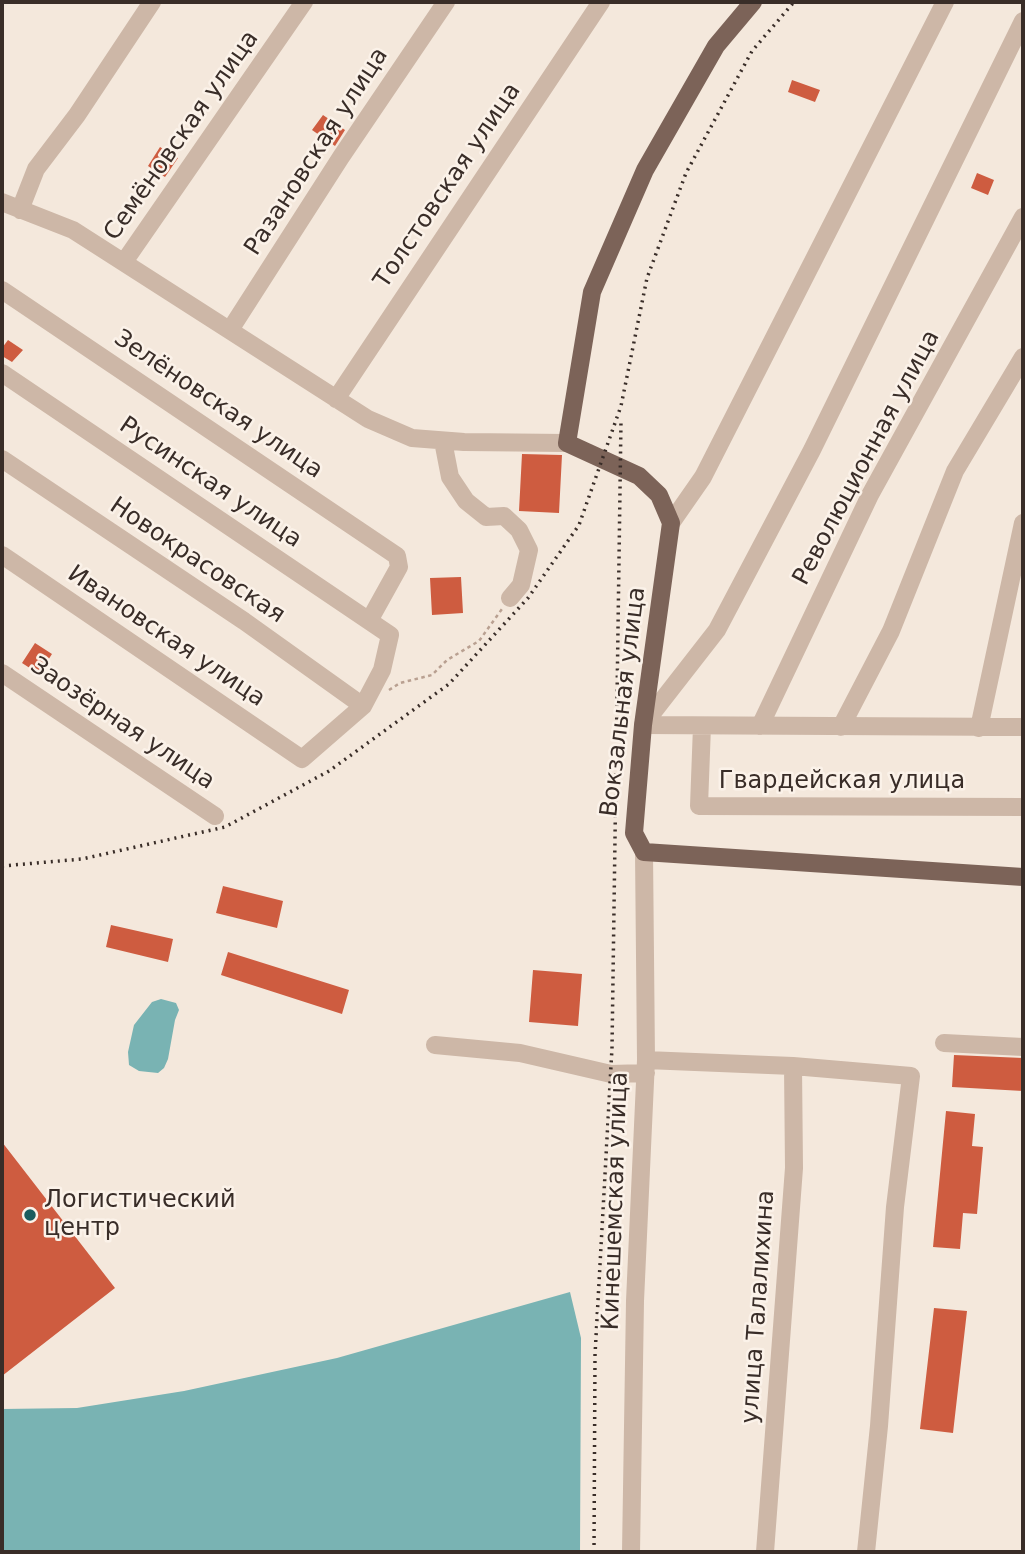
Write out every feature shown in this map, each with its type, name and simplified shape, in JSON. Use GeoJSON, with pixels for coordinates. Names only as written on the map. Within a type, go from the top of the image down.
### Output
{"type":"FeatureCollection","features":[{"type":"Feature","properties":{"kind":"main road"},"geometry":{"type":"LineString","coordinates":[[671,523],[659,495],[639,476],[567,443],[592,292],[645,170],[716,46],[753,2]]}},
{"type":"Feature","properties":{"kind":"main road","name":"Вокзальная улица"},"geometry":{"type":"LineString","coordinates":[[644,852],[634,833],[643,725],[671,523]]}},
{"type":"Feature","properties":{"kind":"main road"},"geometry":{"type":"LineString","coordinates":[[644,852],[1023,877]]}},
{"type":"Feature","properties":{"kind":"street"},"geometry":{"type":"LineString","coordinates":[[20,210],[36,169],[77,115],[152,2]]}},
{"type":"Feature","properties":{"kind":"street","name":"Семёновская улица"},"geometry":{"type":"LineString","coordinates":[[124,262],[303,2]]}},
{"type":"Feature","properties":{"kind":"street","name":"Разановская улица"},"geometry":{"type":"LineString","coordinates":[[230,330],[341,157],[446,2]]}},
{"type":"Feature","properties":{"kind":"street","name":"Толстовская улица"},"geometry":{"type":"LineString","coordinates":[[336,399],[601,2]]}},
{"type":"Feature","properties":{"kind":"street"},"geometry":{"type":"LineString","coordinates":[[671,523],[703,477],[945,2]]}},
{"type":"Feature","properties":{"kind":"street"},"geometry":{"type":"LineString","coordinates":[[643,725],[718,631],[812,450],[1023,22]]}},
{"type":"Feature","properties":{"kind":"street"},"geometry":{"type":"LineString","coordinates":[[2,202],[73,230],[368,419],[412,438],[567,443]]}},
{"type":"Feature","properties":{"kind":"street","name":"Революционная улица"},"geometry":{"type":"LineString","coordinates":[[761,726],[870,495],[1023,217]]}},
{"type":"Feature","properties":{"kind":"street","name":"Зелёновская улица"},"geometry":{"type":"LineString","coordinates":[[2,290],[397,556],[400,567],[369,621]]}},
{"type":"Feature","properties":{"kind":"street"},"geometry":{"type":"LineString","coordinates":[[841,727],[891,631],[955,471],[1023,357]]}},
{"type":"Feature","properties":{"kind":"street","name":"Русинская улица"},"geometry":{"type":"LineString","coordinates":[[2,373],[390,635],[382,670],[363,706]]}},
{"type":"Feature","properties":{"kind":"street"},"geometry":{"type":"LineString","coordinates":[[443,441],[450,477],[466,501],[486,517],[504,516],[519,530],[529,550],[521,585],[510,598]]}},
{"type":"Feature","properties":{"kind":"street","name":"Новокрасовская"},"geometry":{"type":"LineString","coordinates":[[2,459],[244,621],[363,706]]}},
{"type":"Feature","properties":{"kind":"street"},"geometry":{"type":"LineString","coordinates":[[979,728],[1023,523]]}},
{"type":"Feature","properties":{"kind":"street","name":"Ивановская улица"},"geometry":{"type":"LineString","coordinates":[[2,555],[302,759],[363,706]]}},
{"type":"Feature","properties":{"kind":"street","name":"Заозёрная улица"},"geometry":{"type":"LineString","coordinates":[[2,673],[215,816]]}},
{"type":"Feature","properties":{"kind":"street"},"geometry":{"type":"LineString","coordinates":[[643,725],[1023,727]]}},
{"type":"Feature","properties":{"kind":"street","name":"Гвардейская улица"},"geometry":{"type":"LineString","coordinates":[[702,726],[699,806],[1023,807]]}},
{"type":"Feature","properties":{"kind":"street","name":"Кинешемская улица"},"geometry":{"type":"LineString","coordinates":[[631,1552],[635,1301],[646,1067],[644,852]]}},
{"type":"Feature","properties":{"kind":"street"},"geometry":{"type":"LineString","coordinates":[[944,1043],[1023,1047]]}},
{"type":"Feature","properties":{"kind":"street"},"geometry":{"type":"LineString","coordinates":[[435,1045],[520,1053],[611,1074],[646,1067],[793,1066],[911,1076],[895,1207],[879,1426],[866,1552]]}},
{"type":"Feature","properties":{"kind":"street","name":"улица Талалихина"},"geometry":{"type":"LineString","coordinates":[[765,1552],[794,1168],[793,1066]]}},
{"type":"Feature","properties":{"kind":"path"},"geometry":{"type":"LineString","coordinates":[[384,694],[400,683],[432,675],[447,660],[479,641],[510,598]]}},
{"type":"Feature","properties":{"kind":"water"},"geometry":{"type":"Polygon","coordinates":[[[161,999],[176,1003],[179,1010],[168,1059],[158,1073],[139,1071],[129,1065],[128,1052],[134,1025],[152,1002],[161,999]]]}},
{"type":"Feature","properties":{"kind":"water"},"geometry":{"type":"Polygon","coordinates":[[[570,1292],[581,1338],[580,1552],[2,1552],[2,1409],[77,1408],[184,1391],[337,1358],[570,1292]]]}},
{"type":"Feature","properties":{"kind":"building"},"geometry":{"type":"Polygon","coordinates":[[[792,80],[820,90],[815,102],[788,92],[792,80]]]}},
{"type":"Feature","properties":{"kind":"building"},"geometry":{"type":"Polygon","coordinates":[[[323,115],[345,130],[335,146],[312,130],[323,115]]]}},
{"type":"Feature","properties":{"kind":"building"},"geometry":{"type":"Polygon","coordinates":[[[160,147],[178,158],[165,177],[148,166],[160,147]]]}},
{"type":"Feature","properties":{"kind":"building"},"geometry":{"type":"Polygon","coordinates":[[[977,173],[994,180],[988,195],[971,188],[977,173]]]}},
{"type":"Feature","properties":{"kind":"building"},"geometry":{"type":"Polygon","coordinates":[[[8,340],[23,350],[12,362],[2,356],[2,348],[8,340]]]}},
{"type":"Feature","properties":{"kind":"building"},"geometry":{"type":"Polygon","coordinates":[[[522,454],[562,455],[559,513],[519,511],[522,454]]]}},
{"type":"Feature","properties":{"kind":"building"},"geometry":{"type":"Polygon","coordinates":[[[461,577],[463,613],[432,615],[430,578],[461,577]]]}},
{"type":"Feature","properties":{"kind":"building"},"geometry":{"type":"Polygon","coordinates":[[[35,643],[52,654],[39,674],[22,663],[35,643]]]}},
{"type":"Feature","properties":{"kind":"building"},"geometry":{"type":"Polygon","coordinates":[[[223,886],[283,901],[277,928],[216,913],[223,886]]]}},
{"type":"Feature","properties":{"kind":"building"},"geometry":{"type":"Polygon","coordinates":[[[111,925],[173,939],[168,962],[106,947],[111,925]]]}},
{"type":"Feature","properties":{"kind":"building"},"geometry":{"type":"Polygon","coordinates":[[[228,952],[349,990],[342,1014],[221,975],[228,952]]]}},
{"type":"Feature","properties":{"kind":"building"},"geometry":{"type":"Polygon","coordinates":[[[533,970],[582,974],[578,1026],[529,1022],[533,970]]]}},
{"type":"Feature","properties":{"kind":"building"},"geometry":{"type":"Polygon","coordinates":[[[954,1055],[1023,1058],[1023,1091],[952,1087],[954,1055]]]}},
{"type":"Feature","properties":{"kind":"building"},"geometry":{"type":"Polygon","coordinates":[[[946,1111],[975,1114],[972,1146],[983,1147],[977,1214],[963,1213],[960,1249],[933,1247],[946,1111]]]}},
{"type":"Feature","properties":{"kind":"building","name":"Логистический центр"},"geometry":{"type":"Polygon","coordinates":[[[2,1142],[115,1288],[2,1376],[2,1142]]]}},
{"type":"Feature","properties":{"kind":"building"},"geometry":{"type":"Polygon","coordinates":[[[934,1308],[967,1311],[953,1433],[920,1429],[934,1308]]]}},
{"type":"Feature","properties":{"kind":"railway"},"geometry":{"type":"LineString","coordinates":[[2,866],[82,859],[225,827],[329,771],[449,684],[528,598],[579,525],[621,406],[647,278],[686,173],[752,51],[794,2]]}},
{"type":"Feature","properties":{"kind":"railway"},"geometry":{"type":"LineString","coordinates":[[594,1552],[595,1355],[612,1048],[621,420]]}},
{"type":"Feature","properties":{"kind":"place","name":"Логистический центр"},"geometry":{"type":"Point","coordinates":[30,1215]}}]}
